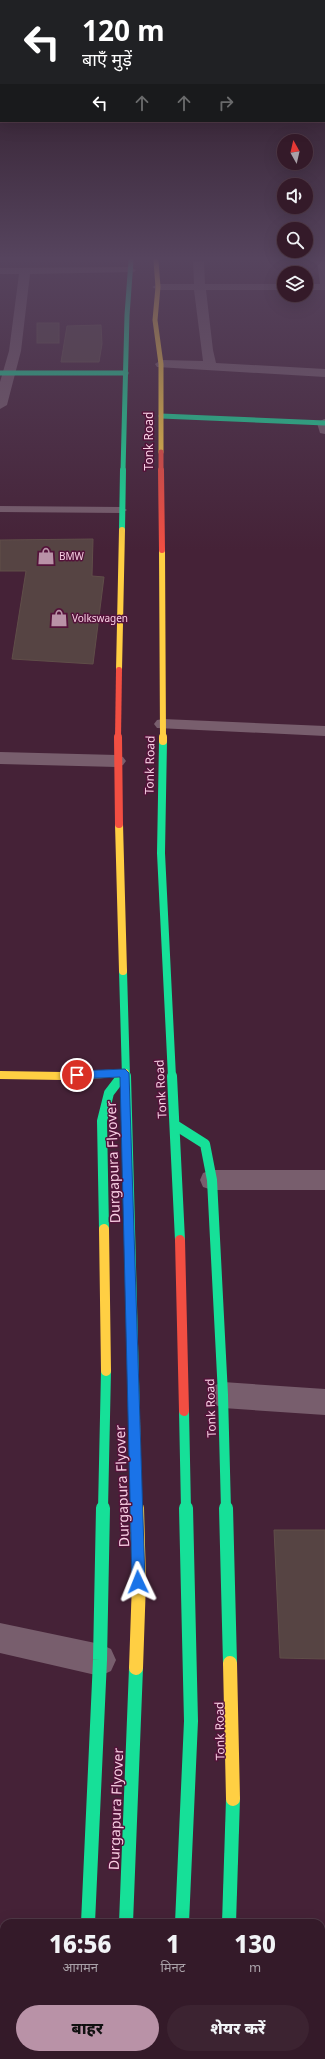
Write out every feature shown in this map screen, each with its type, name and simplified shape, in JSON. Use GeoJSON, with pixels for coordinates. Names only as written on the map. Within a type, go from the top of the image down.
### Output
{"type":"FeatureCollection","features":[{"type":"Feature","properties":{"kind":"main road","name":"Tonk Road"},"geometry":{"type":"LineString","coordinates":[[125,1073],[117,761],[127,357]]}},
{"type":"Feature","properties":{"kind":"main road","name":"Tonk Road"},"geometry":{"type":"LineString","coordinates":[[160,357],[163,724],[161,853],[175,1125],[205,1144],[212,1180],[223,1395],[233,1787],[229,1919]]}},
{"type":"Feature","properties":{"kind":"main road"},"geometry":{"type":"LineString","coordinates":[[5,373],[126,373]]}},
{"type":"Feature","properties":{"kind":"main road"},"geometry":{"type":"LineString","coordinates":[[161,416],[324,425]]}},
{"type":"Feature","properties":{"kind":"main road"},"geometry":{"type":"LineString","coordinates":[[0,1075],[62,1076],[125,1073]]}},
{"type":"Feature","properties":{"kind":"main road"},"geometry":{"type":"LineString","coordinates":[[88,1919],[100,1660],[106,1380],[102,1121],[109,1094],[125,1073]]}},
{"type":"Feature","properties":{"kind":"main road","name":"Durgapura Flyover"},"geometry":{"type":"LineString","coordinates":[[125,1073],[138,1582],[126,1919]]}},
{"type":"Feature","properties":{"kind":"main road"},"geometry":{"type":"LineString","coordinates":[[175,1125],[180,1236],[191,1720],[182,1919]]}},
{"type":"Feature","properties":{"kind":"street"},"geometry":{"type":"LineString","coordinates":[[0,405],[5,373],[12,357]]}},
{"type":"Feature","properties":{"kind":"street"},"geometry":{"type":"LineString","coordinates":[[207,357],[211,365]]}},
{"type":"Feature","properties":{"kind":"street"},"geometry":{"type":"LineString","coordinates":[[161,364],[211,365],[223,368],[325,373]]}},
{"type":"Feature","properties":{"kind":"street"},"geometry":{"type":"LineString","coordinates":[[163,724],[325,731]]}},
{"type":"Feature","properties":{"kind":"street"},"geometry":{"type":"LineString","coordinates":[[0,758],[117,761]]}},
{"type":"Feature","properties":{"kind":"street"},"geometry":{"type":"LineString","coordinates":[[212,1180],[325,1180]]}},
{"type":"Feature","properties":{"kind":"street"},"geometry":{"type":"LineString","coordinates":[[223,1395],[325,1402]]}},
{"type":"Feature","properties":{"kind":"street"},"geometry":{"type":"LineString","coordinates":[[0,1638],[100,1660]]}},
{"type":"Feature","properties":{"kind":"lane"},"geometry":{"type":"LineString","coordinates":[[0,509],[122,510]]}},
{"type":"Feature","properties":{"kind":"building"},"geometry":{"type":"Polygon","coordinates":[[[62,357],[100,357],[99,362],[61,362],[62,357]]]}},
{"type":"Feature","properties":{"kind":"building","name":"Volkswagen"},"geometry":{"type":"Polygon","coordinates":[[[93,539],[92,576],[104,577],[93,664],[12,659],[26,571],[0,571],[0,540],[93,539]]]}},
{"type":"Feature","properties":{"kind":"building"},"geometry":{"type":"Polygon","coordinates":[[[274,1530],[325,1530],[325,1659],[280,1658],[274,1530]]]}},
{"type":"Feature","properties":{"kind":"traffic: fast"},"geometry":{"type":"LineString","coordinates":[[122,530],[126,357]]}},
{"type":"Feature","properties":{"kind":"traffic: fast"},"geometry":{"type":"LineString","coordinates":[[0,373],[126,373]]}},
{"type":"Feature","properties":{"kind":"traffic: fast"},"geometry":{"type":"LineString","coordinates":[[161,416],[325,423]]}},
{"type":"Feature","properties":{"kind":"traffic: fast"},"geometry":{"type":"LineString","coordinates":[[163,741],[161,853],[180,1240]]}},
{"type":"Feature","properties":{"kind":"traffic: fast"},"geometry":{"type":"LineString","coordinates":[[123,971],[135,1418]]}},
{"type":"Feature","properties":{"kind":"traffic: fast"},"geometry":{"type":"LineString","coordinates":[[104,1229],[102,1121],[109,1093],[125,1073]]}},
{"type":"Feature","properties":{"kind":"traffic: fast"},"geometry":{"type":"LineString","coordinates":[[175,1125],[205,1144],[212,1180],[223,1395],[230,1663]]}},
{"type":"Feature","properties":{"kind":"traffic: fast"},"geometry":{"type":"LineString","coordinates":[[88,1919],[100,1660],[106,1371]]}},
{"type":"Feature","properties":{"kind":"traffic: fast"},"geometry":{"type":"LineString","coordinates":[[182,1919],[191,1721],[184,1411]]}},
{"type":"Feature","properties":{"kind":"traffic: fast"},"geometry":{"type":"LineString","coordinates":[[126,1919],[136,1668]]}},
{"type":"Feature","properties":{"kind":"traffic: fast"},"geometry":{"type":"LineString","coordinates":[[229,1919],[233,1799]]}},
{"type":"Feature","properties":{"kind":"traffic: slow"},"geometry":{"type":"LineString","coordinates":[[160,357],[161,452]]}},
{"type":"Feature","properties":{"kind":"traffic: slow"},"geometry":{"type":"LineString","coordinates":[[119,670],[122,530]]}},
{"type":"Feature","properties":{"kind":"traffic: slow"},"geometry":{"type":"LineString","coordinates":[[162,550],[163,741]]}},
{"type":"Feature","properties":{"kind":"traffic: slow"},"geometry":{"type":"LineString","coordinates":[[119,824],[123,971]]}},
{"type":"Feature","properties":{"kind":"traffic: slow"},"geometry":{"type":"LineString","coordinates":[[0,1075],[62,1076],[125,1073]]}},
{"type":"Feature","properties":{"kind":"traffic: slow"},"geometry":{"type":"LineString","coordinates":[[104,1229],[106,1371]]}},
{"type":"Feature","properties":{"kind":"traffic: slow"},"geometry":{"type":"LineString","coordinates":[[135,1418],[139,1582],[136,1668]]}},
{"type":"Feature","properties":{"kind":"traffic: slow"},"geometry":{"type":"LineString","coordinates":[[230,1663],[233,1799]]}},
{"type":"Feature","properties":{"kind":"traffic: jam"},"geometry":{"type":"LineString","coordinates":[[161,452],[162,550]]}},
{"type":"Feature","properties":{"kind":"traffic: jam"},"geometry":{"type":"LineString","coordinates":[[119,670],[117,761],[119,824]]}},
{"type":"Feature","properties":{"kind":"traffic: jam"},"geometry":{"type":"LineString","coordinates":[[180,1240],[184,1411]]}},
{"type":"Feature","properties":{"kind":"place","name":"BMW"},"geometry":{"type":"Point","coordinates":[46,556]}},
{"type":"Feature","properties":{"kind":"place","name":"Volkswagen"},"geometry":{"type":"Point","coordinates":[59,618]}},
{"type":"Feature","properties":{"kind":"route"},"geometry":{"type":"LineString","coordinates":[[77,1075],[125,1073],[138,1582]]}}]}
